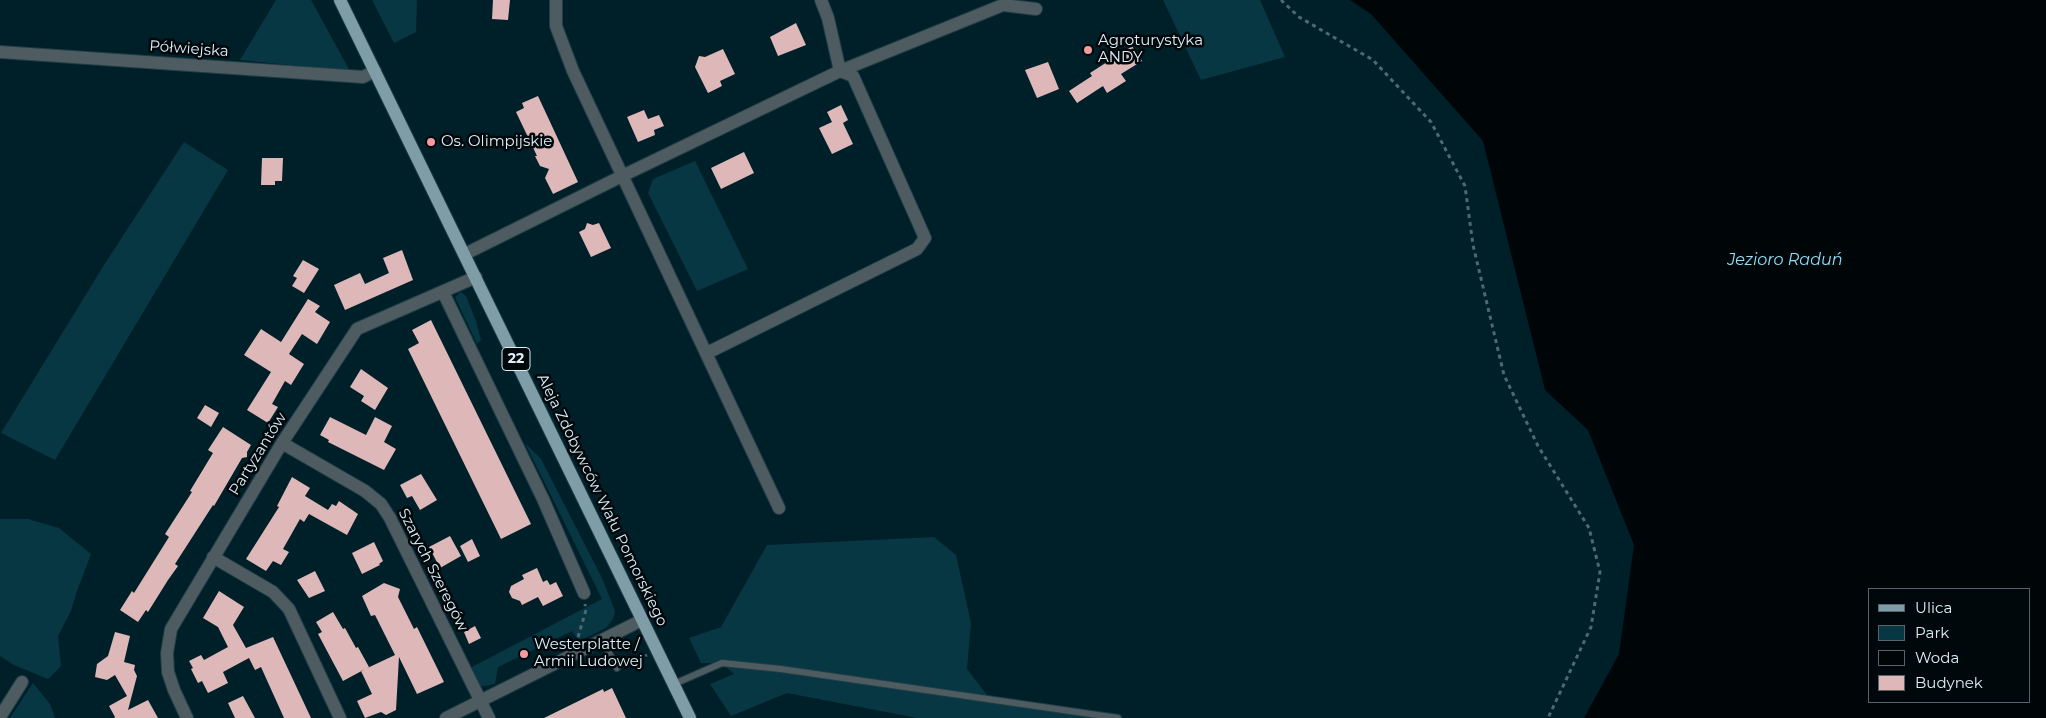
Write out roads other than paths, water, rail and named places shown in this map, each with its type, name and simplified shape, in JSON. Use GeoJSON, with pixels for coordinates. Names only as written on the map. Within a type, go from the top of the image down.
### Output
{"type":"FeatureCollection","features":[{"type":"Feature","properties":{"kind":"main road","name":"Aleja Zdobywców Wału Pomorskiego"},"geometry":{"type":"LineString","coordinates":[[340,0],[690,718]]}},
{"type":"Feature","properties":{"kind":"street"},"geometry":{"type":"LineString","coordinates":[[556,0],[556,26],[573,71],[779,508]]}},
{"type":"Feature","properties":{"kind":"street"},"geometry":{"type":"LineString","coordinates":[[821,0],[828,18],[840,71]]}},
{"type":"Feature","properties":{"kind":"street"},"geometry":{"type":"LineString","coordinates":[[465,254],[840,71],[1003,5],[1036,9]]}},
{"type":"Feature","properties":{"kind":"street","name":"Półwiejska"},"geometry":{"type":"LineString","coordinates":[[0,52],[363,77],[375,71]]}},
{"type":"Feature","properties":{"kind":"street"},"geometry":{"type":"LineString","coordinates":[[707,353],[917,249],[925,238],[853,76],[840,71]]}},
{"type":"Feature","properties":{"kind":"street","name":"Partyzantów"},"geometry":{"type":"LineString","coordinates":[[187,718],[168,672],[167,653],[171,629],[282,443],[357,329],[476,277]]}},
{"type":"Feature","properties":{"kind":"street"},"geometry":{"type":"LineString","coordinates":[[444,292],[543,499],[584,594]]}},
{"type":"Feature","properties":{"kind":"street","name":"Szarych Szeregów"},"geometry":{"type":"LineString","coordinates":[[282,443],[365,491],[381,504],[390,518],[489,718]]}},
{"type":"Feature","properties":{"kind":"street"},"geometry":{"type":"LineString","coordinates":[[213,557],[273,592],[289,609],[340,718]]}},
{"type":"Feature","properties":{"kind":"street"},"geometry":{"type":"LineString","coordinates":[[446,718],[642,620]]}},
{"type":"Feature","properties":{"kind":"street"},"geometry":{"type":"LineString","coordinates":[[0,717],[22,682]]}},
{"type":"Feature","properties":{"kind":"lane"},"geometry":{"type":"LineString","coordinates":[[602,640],[617,668]]}},
{"type":"Feature","properties":{"kind":"lane"},"geometry":{"type":"LineString","coordinates":[[674,684],[722,663],[781,669],[1118,718]]}},
{"type":"Feature","properties":{"kind":"water","name":"Jezioro Raduń"},"geometry":{"type":"Polygon","coordinates":[[[1350,0],[2046,0],[2046,718],[1584,718],[1619,654],[1634,545],[1588,430],[1545,390],[1483,141],[1371,14],[1350,0]]]}},
{"type":"Feature","properties":{"kind":"place","name":"Agroturystyka ANDY"},"geometry":{"type":"Point","coordinates":[1088,50]}},
{"type":"Feature","properties":{"kind":"place","name":"Os. Olimpijskie"},"geometry":{"type":"Point","coordinates":[431,142]}},
{"type":"Feature","properties":{"kind":"place","name":"Westerplatte / Armii Ludowej"},"geometry":{"type":"Point","coordinates":[524,654]}}]}
